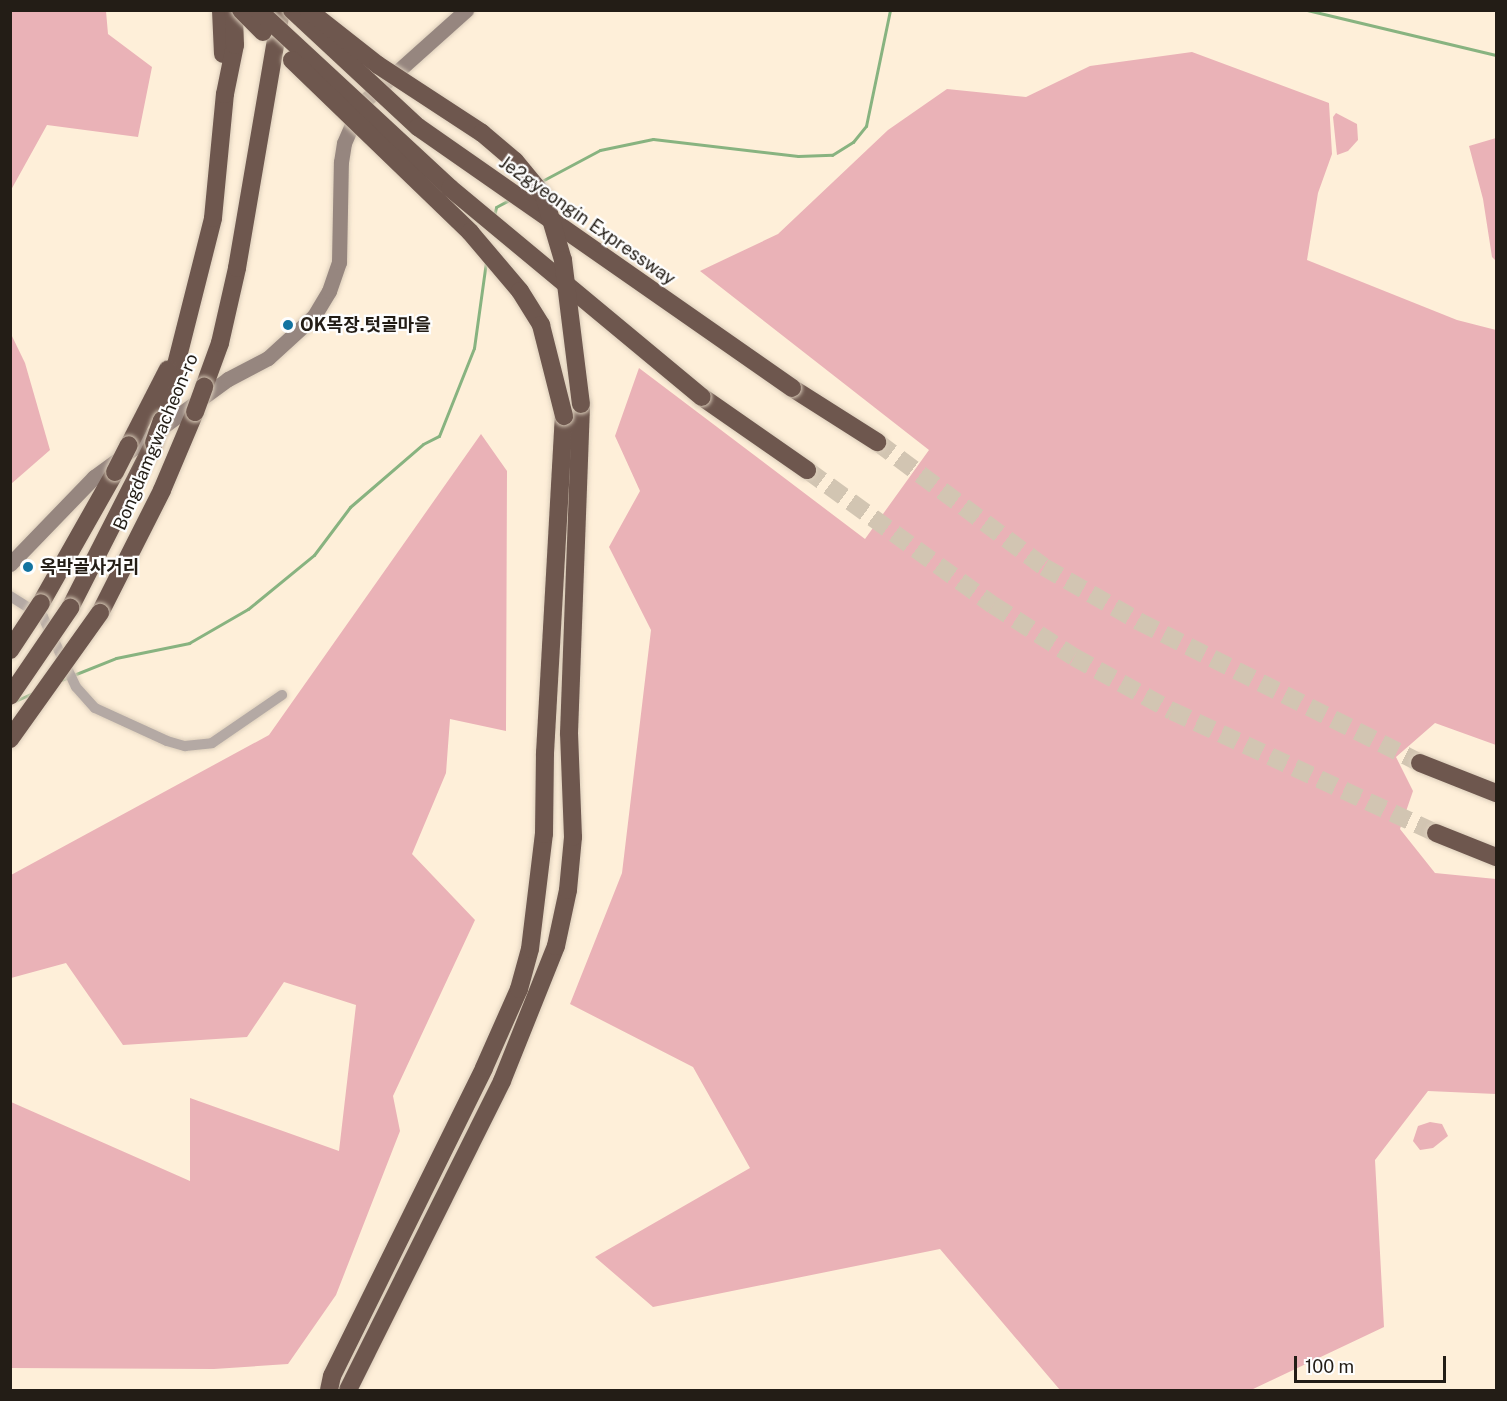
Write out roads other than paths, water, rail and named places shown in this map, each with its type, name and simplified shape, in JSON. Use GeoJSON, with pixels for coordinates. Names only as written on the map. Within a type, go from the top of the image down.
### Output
{"type":"FeatureCollection","features":[{"type":"Feature","properties":{"kind":"highway","name":"Bongdamgwacheon-ro"},"geometry":{"type":"LineString","coordinates":[[221,10],[225,94]]}},
{"type":"Feature","properties":{"kind":"highway","name":"Bongdamgwacheon-ro"},"geometry":{"type":"LineString","coordinates":[[10,696],[70,608],[154,443],[162,420],[213,218],[225,94],[235,45],[234,10]]}},
{"type":"Feature","properties":{"kind":"highway"},"geometry":{"type":"LineString","coordinates":[[241,10],[470,231],[520,291],[548,346],[564,416],[545,753],[544,834],[530,949],[519,989],[484,1068],[327,1386]]}},
{"type":"Feature","properties":{"kind":"highway"},"geometry":{"type":"LineString","coordinates":[[258,10],[450,188],[702,397],[807,470]]}},
{"type":"Feature","properties":{"kind":"highway","name":"Bongdamgwacheon-ro"},"geometry":{"type":"LineString","coordinates":[[266,94],[270,10]]}},
{"type":"Feature","properties":{"kind":"highway","name":"Bongdamgwacheon-ro"},"geometry":{"type":"LineString","coordinates":[[10,739],[100,613],[162,490],[195,412],[220,343],[237,268],[281,10]]}},
{"type":"Feature","properties":{"kind":"highway","name":"Je2gyeongin Expressway"},"geometry":{"type":"LineString","coordinates":[[292,10],[418,127],[792,388],[876,442]]}},
{"type":"Feature","properties":{"kind":"highway"},"geometry":{"type":"LineString","coordinates":[[308,10],[378,64],[482,133],[515,161],[544,196],[563,260],[580,404],[569,733],[573,837],[568,890],[556,946],[502,1081],[350,1389]]}},
{"type":"Feature","properties":{"kind":"highway","name":"Bongdamgwacheon-ro"},"geometry":{"type":"LineString","coordinates":[[10,650],[42,610],[185,335]]}},
{"type":"Feature","properties":{"kind":"highway"},"geometry":{"type":"LineString","coordinates":[[1420,763],[1497,793]]}},
{"type":"Feature","properties":{"kind":"highway"},"geometry":{"type":"LineString","coordinates":[[1436,833],[1497,857]]}},
{"type":"Feature","properties":{"kind":"street"},"geometry":{"type":"LineString","coordinates":[[10,564],[94,477],[228,379],[268,357],[314,316],[329,291],[339,262],[343,152],[361,104],[466,10]]}},
{"type":"Feature","properties":{"kind":"street"},"geometry":{"type":"LineString","coordinates":[[10,596],[42,610],[76,687],[95,708],[185,746],[212,743],[282,695]]}},
{"type":"Feature","properties":{"kind":"waterway"},"geometry":{"type":"LineString","coordinates":[[540,182],[600,150],[653,139],[798,156],[832,155],[853,142],[866,126],[890,10]]}},
{"type":"Feature","properties":{"kind":"waterway"},"geometry":{"type":"LineString","coordinates":[[1307,10],[1496,55]]}},
{"type":"Feature","properties":{"kind":"waterway"},"geometry":{"type":"LineString","coordinates":[[494,216],[496,207],[511,199]]}},
{"type":"Feature","properties":{"kind":"waterway"},"geometry":{"type":"LineString","coordinates":[[61,680],[116,658],[189,643],[248,609],[314,555],[350,507],[423,444],[439,436],[474,348],[486,261]]}},
{"type":"Feature","properties":{"kind":"waterway"},"geometry":{"type":"LineString","coordinates":[[15,701],[33,693]]}},
{"type":"Feature","properties":{"kind":"tunnel"},"geometry":{"type":"LineString","coordinates":[[877,442],[1044,567],[1140,622],[1420,763]]}},
{"type":"Feature","properties":{"kind":"tunnel"},"geometry":{"type":"LineString","coordinates":[[807,470],[993,605],[1074,657],[1172,711],[1436,833]]}},
{"type":"Feature","properties":{"kind":"place","name":"OK목장.텃골마을"},"geometry":{"type":"Point","coordinates":[288,325]}},
{"type":"Feature","properties":{"kind":"place","name":"옥박골사거리"},"geometry":{"type":"Point","coordinates":[28,567]}}]}
